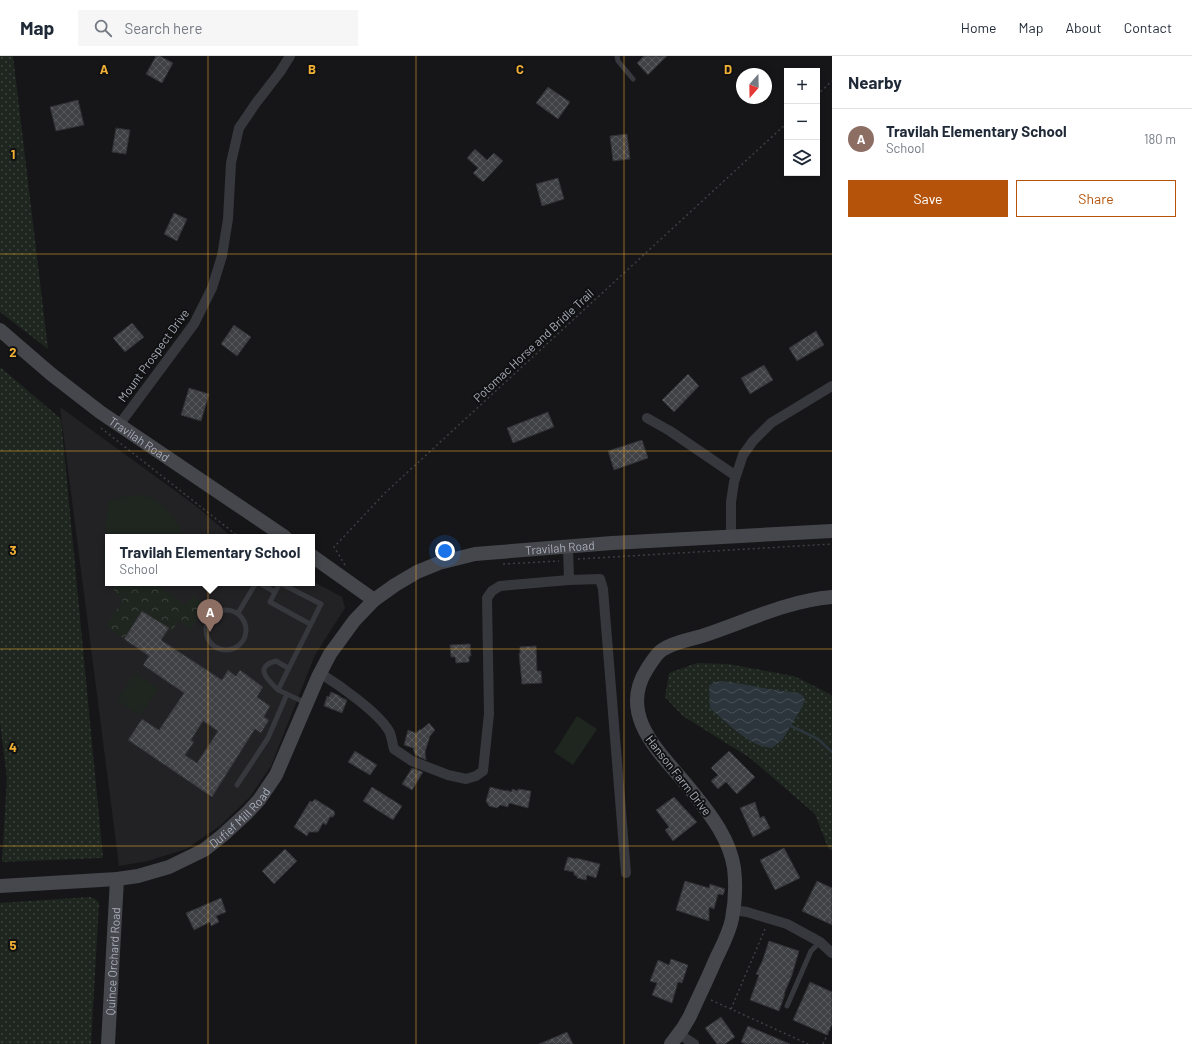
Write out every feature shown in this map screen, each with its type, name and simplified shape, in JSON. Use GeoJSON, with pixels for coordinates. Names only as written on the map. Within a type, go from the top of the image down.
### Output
{"type":"FeatureCollection","features":[{"type":"Feature","properties":{"kind":"main road","name":"Travilah Road"},"geometry":{"type":"LineString","coordinates":[[0,330],[51,374],[100,412],[281,534]]}},
{"type":"Feature","properties":{"kind":"main road","name":"Travilah Road"},"geometry":{"type":"LineString","coordinates":[[374,600],[417,572],[440,563],[475,554],[568,553],[731,537],[832,531]]}},
{"type":"Feature","properties":{"kind":"main road"},"geometry":{"type":"LineString","coordinates":[[315,558],[374,600]]}},
{"type":"Feature","properties":{"kind":"main road","name":"Hanson Farm Drive"},"geometry":{"type":"LineString","coordinates":[[675,1039],[690,1016],[726,938],[732,921],[735,886],[734,868],[727,843],[707,811],[694,793],[661,755],[644,731],[638,712],[637,697],[639,687],[643,676],[661,651],[676,643],[702,636],[770,611],[806,601],[832,597]]}},
{"type":"Feature","properties":{"kind":"main road","name":"Dufief Mill Road"},"geometry":{"type":"LineString","coordinates":[[0,886],[117,879],[138,876],[169,867],[204,850],[233,827],[259,800],[276,774],[320,673],[330,654],[354,620],[374,600]]}},
{"type":"Feature","properties":{"kind":"main road","name":"Quince Orchard Road"},"geometry":{"type":"LineString","coordinates":[[108,1044],[117,879]]}},
{"type":"Feature","properties":{"kind":"street","name":"Mount Prospect Drive"},"geometry":{"type":"LineString","coordinates":[[119,425],[194,324],[212,288],[222,256],[228,219],[231,163],[239,128],[290,56]]}},
{"type":"Feature","properties":{"kind":"street"},"geometry":{"type":"LineString","coordinates":[[731,537],[731,502],[734,482],[743,456],[753,441],[771,423],[832,386]]}},
{"type":"Feature","properties":{"kind":"street"},"geometry":{"type":"LineString","coordinates":[[647,418],[670,431],[736,476]]}},
{"type":"Feature","properties":{"kind":"street"},"geometry":{"type":"LineString","coordinates":[[568,553],[569,580]]}},
{"type":"Feature","properties":{"kind":"street"},"geometry":{"type":"LineString","coordinates":[[320,673],[360,702],[384,724],[390,732],[394,748],[412,762],[448,775],[466,779],[476,776],[483,771],[489,714],[487,598],[492,591],[500,586],[600,579],[603,589],[626,873]]}},
{"type":"Feature","properties":{"kind":"street"},"geometry":{"type":"LineString","coordinates":[[734,910],[747,912],[787,924],[820,942],[832,953]]}},
{"type":"Feature","properties":{"kind":"street"},"geometry":{"type":"LineString","coordinates":[[675,1039],[694,1044]]}},
{"type":"Feature","properties":{"kind":"lane"},"geometry":{"type":"LineString","coordinates":[[617,56],[618,61],[633,79]]}},
{"type":"Feature","properties":{"kind":"lane"},"geometry":{"type":"LineString","coordinates":[[238,613],[255,586]]}},
{"type":"Feature","properties":{"kind":"lane"},"geometry":{"type":"LineString","coordinates":[[263,586],[275,592]]}},
{"type":"Feature","properties":{"kind":"lane"},"geometry":{"type":"LineString","coordinates":[[278,586],[270,602],[310,624]]}},
{"type":"Feature","properties":{"kind":"lane"},"geometry":{"type":"LineString","coordinates":[[278,690],[321,604],[286,586]]}},
{"type":"Feature","properties":{"kind":"lane"},"geometry":{"type":"LineString","coordinates":[[232,610],[238,613],[244,620],[246,626],[246,634],[243,641],[237,647],[230,650],[214,646],[209,640],[206,632],[207,624],[211,617],[217,611],[232,610]]}},
{"type":"Feature","properties":{"kind":"lane"},"geometry":{"type":"LineString","coordinates":[[288,668],[276,661],[268,663],[264,668],[264,674],[278,690],[307,703]]}},
{"type":"Feature","properties":{"kind":"lane"},"geometry":{"type":"LineString","coordinates":[[237,785],[272,732],[287,694]]}},
{"type":"Feature","properties":{"kind":"lane"},"geometry":{"type":"LineString","coordinates":[[787,1006],[811,951],[820,942]]}},
{"type":"Feature","properties":{"kind":"path"},"geometry":{"type":"LineString","coordinates":[[820,92],[832,81]]}},
{"type":"Feature","properties":{"kind":"path","name":"Potomac Horse and Bridle Trail"},"geometry":{"type":"LineString","coordinates":[[346,567],[334,547],[386,492],[784,126]]}},
{"type":"Feature","properties":{"kind":"path"},"geometry":{"type":"LineString","coordinates":[[96,424],[235,534]]}},
{"type":"Feature","properties":{"kind":"path"},"geometry":{"type":"LineString","coordinates":[[502,564],[568,553],[832,544]]}},
{"type":"Feature","properties":{"kind":"path"},"geometry":{"type":"LineString","coordinates":[[731,1009],[765,929]]}},
{"type":"Feature","properties":{"kind":"path"},"geometry":{"type":"LineString","coordinates":[[711,1000],[808,1044]]}},
{"type":"Feature","properties":{"kind":"path"},"geometry":{"type":"LineString","coordinates":[[823,1044],[832,1024]]}},
{"type":"Feature","properties":{"kind":"shaded area"},"geometry":{"type":"Polygon","coordinates":[[[60,407],[196,506],[229,534],[105,534],[105,586],[315,586],[315,583],[342,597],[345,608],[315,655],[271,766],[250,797],[220,826],[186,849],[148,861],[119,866],[60,407]]]}},
{"type":"Feature","properties":{"kind":"green space"},"geometry":{"type":"Polygon","coordinates":[[[0,56],[13,56],[48,349],[0,312],[0,56]]]}},
{"type":"Feature","properties":{"kind":"green space"},"geometry":{"type":"Polygon","coordinates":[[[0,367],[61,419],[103,858],[2,862],[7,778],[0,723],[0,367]]]}},
{"type":"Feature","properties":{"kind":"green space"},"geometry":{"type":"Polygon","coordinates":[[[144,495],[160,503],[175,519],[182,534],[105,534],[108,502],[121,497],[144,495]]]}},
{"type":"Feature","properties":{"kind":"green space"},"geometry":{"type":"Polygon","coordinates":[[[105,539],[105,564],[103,563],[105,539]]]}},
{"type":"Feature","properties":{"kind":"green space"},"geometry":{"type":"Polygon","coordinates":[[[114,586],[159,586],[186,605],[193,595],[206,605],[191,629],[178,621],[172,631],[142,611],[124,639],[106,626],[123,600],[115,594],[113,588],[114,586]]]}},
{"type":"Feature","properties":{"kind":"green space"},"geometry":{"type":"Polygon","coordinates":[[[697,663],[728,664],[794,676],[832,696],[832,851],[828,848],[815,814],[750,758],[683,716],[665,697],[669,673],[697,663]]]}},
{"type":"Feature","properties":{"kind":"green space"},"geometry":{"type":"Polygon","coordinates":[[[135,673],[158,689],[140,715],[117,700],[135,673]]]}},
{"type":"Feature","properties":{"kind":"green space"},"geometry":{"type":"Polygon","coordinates":[[[577,716],[597,729],[573,765],[554,752],[577,716]]]}},
{"type":"Feature","properties":{"kind":"green space"},"geometry":{"type":"Polygon","coordinates":[[[90,897],[99,903],[91,1044],[0,1044],[0,903],[90,897]]]}},
{"type":"Feature","properties":{"kind":"water"},"geometry":{"type":"Polygon","coordinates":[[[722,681],[799,693],[805,700],[783,739],[772,748],[764,747],[747,739],[710,708],[709,686],[713,683],[722,681]]]}},
{"type":"Feature","properties":{"kind":"building"},"geometry":{"type":"Polygon","coordinates":[[[156,56],[160,56],[173,63],[162,83],[146,74],[156,56]]]}},
{"type":"Feature","properties":{"kind":"building"},"geometry":{"type":"Polygon","coordinates":[[[644,56],[667,56],[648,75],[637,63],[644,56]]]}},
{"type":"Feature","properties":{"kind":"building"},"geometry":{"type":"Polygon","coordinates":[[[548,87],[570,102],[558,119],[536,103],[548,87]]]}},
{"type":"Feature","properties":{"kind":"building"},"geometry":{"type":"Polygon","coordinates":[[[78,100],[84,125],[56,131],[50,107],[78,100]]]}},
{"type":"Feature","properties":{"kind":"building"},"geometry":{"type":"Polygon","coordinates":[[[116,128],[130,130],[126,154],[112,152],[116,128]]]}},
{"type":"Feature","properties":{"kind":"building"},"geometry":{"type":"Polygon","coordinates":[[[627,134],[630,159],[613,161],[610,136],[627,134]]]}},
{"type":"Feature","properties":{"kind":"building"},"geometry":{"type":"Polygon","coordinates":[[[475,149],[487,160],[494,153],[503,161],[483,182],[473,173],[478,168],[467,158],[475,149]]]}},
{"type":"Feature","properties":{"kind":"building"},"geometry":{"type":"Polygon","coordinates":[[[558,178],[564,199],[542,206],[536,184],[558,178]]]}},
{"type":"Feature","properties":{"kind":"building"},"geometry":{"type":"Polygon","coordinates":[[[174,213],[187,219],[177,241],[164,234],[174,213]]]}},
{"type":"Feature","properties":{"kind":"building"},"geometry":{"type":"Polygon","coordinates":[[[132,323],[144,337],[125,352],[113,338],[132,323]]]}},
{"type":"Feature","properties":{"kind":"building"},"geometry":{"type":"Polygon","coordinates":[[[234,325],[251,337],[237,356],[221,344],[234,325]]]}},
{"type":"Feature","properties":{"kind":"building"},"geometry":{"type":"Polygon","coordinates":[[[816,331],[824,345],[797,361],[789,348],[816,331]]]}},
{"type":"Feature","properties":{"kind":"building"},"geometry":{"type":"Polygon","coordinates":[[[764,365],[773,380],[750,394],[741,378],[764,365]]]}},
{"type":"Feature","properties":{"kind":"building"},"geometry":{"type":"Polygon","coordinates":[[[688,374],[699,386],[674,412],[662,400],[688,374]]]}},
{"type":"Feature","properties":{"kind":"building"},"geometry":{"type":"Polygon","coordinates":[[[189,388],[209,394],[201,421],[181,415],[189,388]]]}},
{"type":"Feature","properties":{"kind":"building"},"geometry":{"type":"Polygon","coordinates":[[[548,412],[554,427],[513,443],[507,428],[548,412]]]}},
{"type":"Feature","properties":{"kind":"building"},"geometry":{"type":"Polygon","coordinates":[[[642,440],[648,458],[614,470],[608,451],[642,440]]]}},
{"type":"Feature","properties":{"kind":"building"},"geometry":{"type":"Polygon","coordinates":[[[142,611],[169,628],[161,640],[222,680],[228,670],[236,676],[240,670],[263,687],[257,697],[270,706],[264,717],[269,720],[261,733],[255,729],[212,797],[128,740],[142,719],[159,730],[184,693],[143,665],[149,656],[124,639],[142,611]],[[203,721],[191,740],[194,742],[185,755],[197,763],[218,731],[203,721]]]}},
{"type":"Feature","properties":{"kind":"building"},"geometry":{"type":"Polygon","coordinates":[[[470,644],[471,656],[469,656],[469,662],[456,663],[455,657],[451,657],[450,645],[470,644]]]}},
{"type":"Feature","properties":{"kind":"building"},"geometry":{"type":"Polygon","coordinates":[[[536,646],[537,671],[541,671],[542,683],[522,684],[519,653],[520,654],[520,647],[536,646]]]}},
{"type":"Feature","properties":{"kind":"building"},"geometry":{"type":"Polygon","coordinates":[[[331,692],[347,700],[342,713],[324,706],[327,696],[329,697],[331,692]]]}},
{"type":"Feature","properties":{"kind":"building"},"geometry":{"type":"Polygon","coordinates":[[[429,723],[435,730],[430,736],[425,752],[426,760],[415,755],[413,748],[404,745],[408,730],[416,733],[429,723]]]}},
{"type":"Feature","properties":{"kind":"building"},"geometry":{"type":"Polygon","coordinates":[[[355,751],[377,765],[370,775],[348,762],[355,751]]]}},
{"type":"Feature","properties":{"kind":"building"},"geometry":{"type":"Polygon","coordinates":[[[729,751],[755,777],[737,794],[726,782],[718,789],[711,781],[718,775],[711,768],[729,751]]]}},
{"type":"Feature","properties":{"kind":"building"},"geometry":{"type":"Polygon","coordinates":[[[412,768],[423,772],[412,790],[402,784],[412,768]]]}},
{"type":"Feature","properties":{"kind":"building"},"geometry":{"type":"Polygon","coordinates":[[[372,787],[402,806],[393,820],[363,801],[372,787]]]}},
{"type":"Feature","properties":{"kind":"building"},"geometry":{"type":"Polygon","coordinates":[[[490,787],[512,792],[512,789],[518,791],[518,789],[531,791],[528,808],[509,803],[508,807],[500,805],[497,808],[489,806],[486,801],[490,787]]]}},
{"type":"Feature","properties":{"kind":"building"},"geometry":{"type":"Polygon","coordinates":[[[674,797],[697,822],[673,841],[665,830],[669,827],[656,810],[674,797]]]}},
{"type":"Feature","properties":{"kind":"building"},"geometry":{"type":"Polygon","coordinates":[[[315,799],[334,811],[335,814],[333,817],[330,817],[326,825],[323,823],[318,832],[309,832],[307,836],[294,827],[310,801],[312,802],[315,799]]]}},
{"type":"Feature","properties":{"kind":"building"},"geometry":{"type":"Polygon","coordinates":[[[755,802],[760,818],[764,816],[770,828],[753,837],[740,808],[755,802]]]}},
{"type":"Feature","properties":{"kind":"building"},"geometry":{"type":"Polygon","coordinates":[[[784,848],[800,878],[775,890],[760,860],[784,848]]]}},
{"type":"Feature","properties":{"kind":"building"},"geometry":{"type":"Polygon","coordinates":[[[285,849],[297,861],[274,884],[262,871],[285,849]]]}},
{"type":"Feature","properties":{"kind":"building"},"geometry":{"type":"Polygon","coordinates":[[[568,857],[600,864],[596,878],[587,875],[586,880],[577,878],[577,876],[574,875],[574,872],[564,870],[568,857]]]}},
{"type":"Feature","properties":{"kind":"building"},"geometry":{"type":"Polygon","coordinates":[[[685,881],[709,888],[710,884],[725,889],[723,895],[718,894],[714,909],[709,907],[709,921],[676,910],[685,881]]]}},
{"type":"Feature","properties":{"kind":"building"},"geometry":{"type":"Polygon","coordinates":[[[817,881],[832,888],[832,925],[802,911],[817,881]]]}},
{"type":"Feature","properties":{"kind":"building"},"geometry":{"type":"Polygon","coordinates":[[[221,898],[226,912],[216,916],[219,922],[211,926],[210,922],[194,930],[186,913],[221,898]]]}},
{"type":"Feature","properties":{"kind":"building"},"geometry":{"type":"Polygon","coordinates":[[[769,941],[799,951],[779,1011],[750,1000],[759,975],[756,974],[769,941]]]}},
{"type":"Feature","properties":{"kind":"building"},"geometry":{"type":"Polygon","coordinates":[[[671,959],[688,965],[682,983],[678,982],[672,1003],[652,995],[657,983],[650,981],[658,960],[669,965],[671,959]]]}},
{"type":"Feature","properties":{"kind":"building"},"geometry":{"type":"Polygon","coordinates":[[[810,982],[832,992],[832,1024],[827,1035],[793,1020],[810,982]]]}},
{"type":"Feature","properties":{"kind":"building"},"geometry":{"type":"Polygon","coordinates":[[[721,1017],[735,1037],[725,1044],[717,1044],[705,1028],[721,1017]]]}},
{"type":"Feature","properties":{"kind":"building"},"geometry":{"type":"Polygon","coordinates":[[[748,1026],[790,1044],[745,1044],[741,1042],[748,1026]]]}},
{"type":"Feature","properties":{"kind":"building"},"geometry":{"type":"Polygon","coordinates":[[[567,1032],[573,1044],[539,1044],[567,1032]]]}},
{"type":"Feature","properties":{"kind":"waterway"},"geometry":{"type":"LineString","coordinates":[[791,726],[818,739],[832,752]]}},
{"type":"Feature","properties":{"kind":"place","name":"Travilah Elementary School"},"geometry":{"type":"Point","coordinates":[210,632]}}]}
